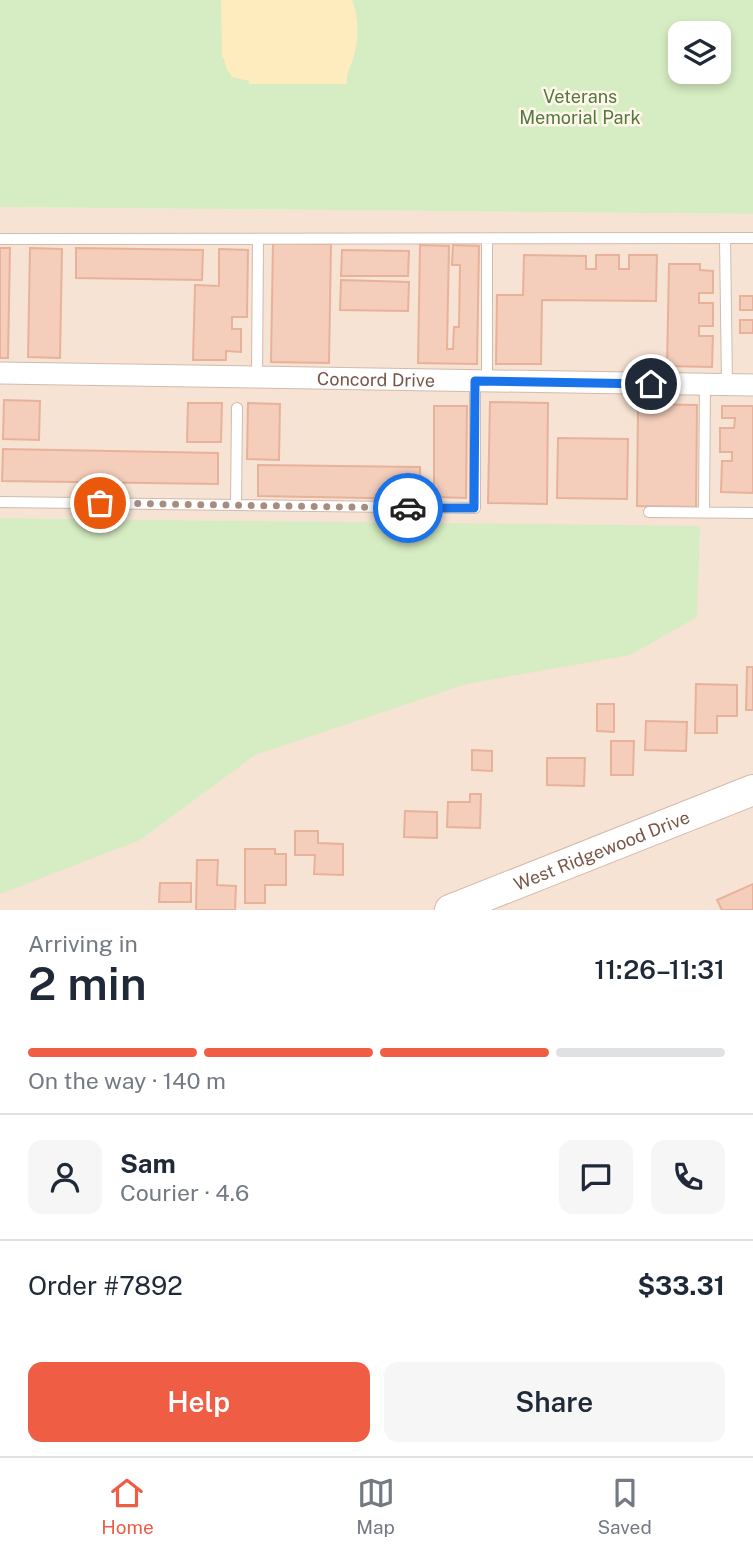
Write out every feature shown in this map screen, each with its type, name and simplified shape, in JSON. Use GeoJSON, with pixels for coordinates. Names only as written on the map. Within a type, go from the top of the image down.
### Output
{"type":"FeatureCollection","features":[{"type":"Feature","properties":{"kind":"main road","name":"West Ridgewood Drive"},"geometry":{"type":"LineString","coordinates":[[450,910],[753,790]]}},
{"type":"Feature","properties":{"kind":"street","name":"Concord Drive"},"geometry":{"type":"LineString","coordinates":[[0,373],[753,385]]}},
{"type":"Feature","properties":{"kind":"lane"},"geometry":{"type":"LineString","coordinates":[[725,238],[727,385]]}},
{"type":"Feature","properties":{"kind":"lane"},"geometry":{"type":"LineString","coordinates":[[0,239],[753,238]]}},
{"type":"Feature","properties":{"kind":"lane"},"geometry":{"type":"LineString","coordinates":[[0,502],[474,508],[487,239]]}},
{"type":"Feature","properties":{"kind":"lane"},"geometry":{"type":"LineString","coordinates":[[257,377],[258,240]]}},
{"type":"Feature","properties":{"kind":"lane"},"geometry":{"type":"LineString","coordinates":[[704,512],[705,384]]}},
{"type":"Feature","properties":{"kind":"lane"},"geometry":{"type":"LineString","coordinates":[[236,505],[237,408]]}},
{"type":"Feature","properties":{"kind":"lane"},"geometry":{"type":"LineString","coordinates":[[649,512],[753,513]]}},
{"type":"Feature","properties":{"kind":"shaded area"},"geometry":{"type":"Polygon","coordinates":[[[0,207],[753,214],[753,910],[0,910],[0,687],[484,524],[0,518],[0,207]]]}},
{"type":"Feature","properties":{"kind":"green space","name":"Veterans Memorial Park"},"geometry":{"type":"Polygon","coordinates":[[[0,0],[753,0],[753,214],[0,207],[0,0]]]}},
{"type":"Feature","properties":{"kind":"green space"},"geometry":{"type":"Polygon","coordinates":[[[0,518],[700,526],[697,617],[630,655],[466,684],[255,755],[140,840],[0,894],[0,518]]]}},
{"type":"Feature","properties":{"kind":"sand"},"geometry":{"type":"Polygon","coordinates":[[[221,0],[352,0],[357,35],[347,84],[249,84],[249,81],[232,77],[222,58],[221,0]]]}},
{"type":"Feature","properties":{"kind":"building"},"geometry":{"type":"Polygon","coordinates":[[[273,243],[331,244],[329,363],[271,362],[273,243]]]}},
{"type":"Feature","properties":{"kind":"building"},"geometry":{"type":"Polygon","coordinates":[[[420,245],[449,246],[447,349],[453,349],[454,327],[459,327],[460,265],[452,265],[453,245],[479,246],[477,364],[418,363],[420,245]]]}},
{"type":"Feature","properties":{"kind":"building"},"geometry":{"type":"Polygon","coordinates":[[[0,248],[10,248],[8,358],[0,358],[0,248]]]}},
{"type":"Feature","properties":{"kind":"building"},"geometry":{"type":"Polygon","coordinates":[[[30,248],[62,249],[60,358],[28,357],[30,248]]]}},
{"type":"Feature","properties":{"kind":"building"},"geometry":{"type":"Polygon","coordinates":[[[76,248],[203,250],[202,280],[76,278],[76,248]]]}},
{"type":"Feature","properties":{"kind":"building"},"geometry":{"type":"Polygon","coordinates":[[[219,249],[248,250],[247,317],[232,317],[232,329],[241,329],[241,352],[226,351],[226,360],[193,360],[195,285],[219,286],[219,249]]]}},
{"type":"Feature","properties":{"kind":"building"},"geometry":{"type":"Polygon","coordinates":[[[342,250],[409,251],[408,276],[341,276],[342,250]]]}},
{"type":"Feature","properties":{"kind":"building"},"geometry":{"type":"Polygon","coordinates":[[[524,255],[586,256],[586,269],[596,269],[596,255],[619,255],[619,269],[629,269],[629,255],[657,255],[656,301],[542,300],[541,364],[496,364],[497,295],[523,295],[524,255]]]}},
{"type":"Feature","properties":{"kind":"building"},"geometry":{"type":"Polygon","coordinates":[[[669,264],[700,264],[700,270],[713,271],[713,293],[699,293],[699,303],[713,303],[713,326],[699,326],[699,336],[713,336],[712,367],[667,366],[669,264]]]}},
{"type":"Feature","properties":{"kind":"building"},"geometry":{"type":"Polygon","coordinates":[[[341,280],[409,282],[408,311],[340,310],[341,280]]]}},
{"type":"Feature","properties":{"kind":"building"},"geometry":{"type":"Polygon","coordinates":[[[740,296],[753,296],[753,310],[740,310],[740,296]]]}},
{"type":"Feature","properties":{"kind":"building"},"geometry":{"type":"Polygon","coordinates":[[[740,320],[753,320],[753,333],[740,333],[740,320]]]}},
{"type":"Feature","properties":{"kind":"building"},"geometry":{"type":"Polygon","coordinates":[[[4,400],[40,401],[39,440],[3,439],[4,400]]]}},
{"type":"Feature","properties":{"kind":"building"},"geometry":{"type":"Polygon","coordinates":[[[490,402],[548,403],[547,504],[488,503],[490,402]]]}},
{"type":"Feature","properties":{"kind":"building"},"geometry":{"type":"Polygon","coordinates":[[[188,403],[222,403],[221,442],[187,442],[188,403]]]}},
{"type":"Feature","properties":{"kind":"building"},"geometry":{"type":"Polygon","coordinates":[[[248,403],[280,404],[279,460],[247,459],[248,403]]]}},
{"type":"Feature","properties":{"kind":"building"},"geometry":{"type":"Polygon","coordinates":[[[638,404],[697,405],[696,507],[637,506],[638,404]]]}},
{"type":"Feature","properties":{"kind":"building"},"geometry":{"type":"Polygon","coordinates":[[[434,406],[467,406],[466,498],[434,497],[434,406]]]}},
{"type":"Feature","properties":{"kind":"building"},"geometry":{"type":"Polygon","coordinates":[[[722,406],[753,406],[753,493],[721,492],[722,461],[732,461],[732,452],[720,452],[720,428],[734,428],[735,418],[722,418],[722,406]]]}},
{"type":"Feature","properties":{"kind":"building"},"geometry":{"type":"Polygon","coordinates":[[[558,438],[628,439],[627,499],[557,498],[558,438]]]}},
{"type":"Feature","properties":{"kind":"building"},"geometry":{"type":"Polygon","coordinates":[[[3,449],[218,453],[218,484],[2,481],[3,449]]]}},
{"type":"Feature","properties":{"kind":"building"},"geometry":{"type":"Polygon","coordinates":[[[258,465],[420,467],[420,499],[258,496],[258,465]]]}},
{"type":"Feature","properties":{"kind":"building"},"geometry":{"type":"Polygon","coordinates":[[[747,667],[753,667],[753,710],[746,710],[747,667]]]}},
{"type":"Feature","properties":{"kind":"building"},"geometry":{"type":"Polygon","coordinates":[[[696,684],[737,685],[737,716],[717,716],[717,733],[695,733],[696,684]]]}},
{"type":"Feature","properties":{"kind":"building"},"geometry":{"type":"Polygon","coordinates":[[[597,704],[614,704],[614,732],[597,731],[597,704]]]}},
{"type":"Feature","properties":{"kind":"building"},"geometry":{"type":"Polygon","coordinates":[[[646,721],[687,722],[686,751],[645,750],[646,721]]]}},
{"type":"Feature","properties":{"kind":"building"},"geometry":{"type":"Polygon","coordinates":[[[611,741],[634,741],[633,775],[611,775],[611,741]]]}},
{"type":"Feature","properties":{"kind":"building"},"geometry":{"type":"Polygon","coordinates":[[[472,750],[492,751],[492,771],[472,770],[472,750]]]}},
{"type":"Feature","properties":{"kind":"building"},"geometry":{"type":"Polygon","coordinates":[[[547,758],[585,758],[584,786],[547,785],[547,758]]]}},
{"type":"Feature","properties":{"kind":"building"},"geometry":{"type":"Polygon","coordinates":[[[470,794],[481,794],[480,828],[447,827],[448,802],[470,802],[470,794]]]}},
{"type":"Feature","properties":{"kind":"building"},"geometry":{"type":"Polygon","coordinates":[[[405,811],[437,812],[437,838],[404,837],[405,811]]]}},
{"type":"Feature","properties":{"kind":"building"},"geometry":{"type":"Polygon","coordinates":[[[295,831],[318,831],[318,843],[343,844],[343,875],[314,874],[315,855],[295,855],[295,831]]]}},
{"type":"Feature","properties":{"kind":"building"},"geometry":{"type":"Polygon","coordinates":[[[245,849],[275,849],[275,854],[286,854],[286,885],[265,885],[265,903],[245,903],[245,849]]]}},
{"type":"Feature","properties":{"kind":"building"},"geometry":{"type":"Polygon","coordinates":[[[197,860],[218,860],[217,885],[236,886],[235,910],[196,910],[197,860]]]}},
{"type":"Feature","properties":{"kind":"building"},"geometry":{"type":"Polygon","coordinates":[[[160,883],[191,883],[191,902],[159,902],[160,883]]]}},
{"type":"Feature","properties":{"kind":"building"},"geometry":{"type":"Polygon","coordinates":[[[753,884],[753,910],[722,910],[717,900],[753,884]]]}},
{"type":"Feature","properties":{"kind":"way so far"},"geometry":{"type":"LineString","coordinates":[[100,503],[408,508]]}},
{"type":"Feature","properties":{"kind":"route"},"geometry":{"type":"LineString","coordinates":[[408,508],[474,508],[475,381],[651,384]]}}]}
